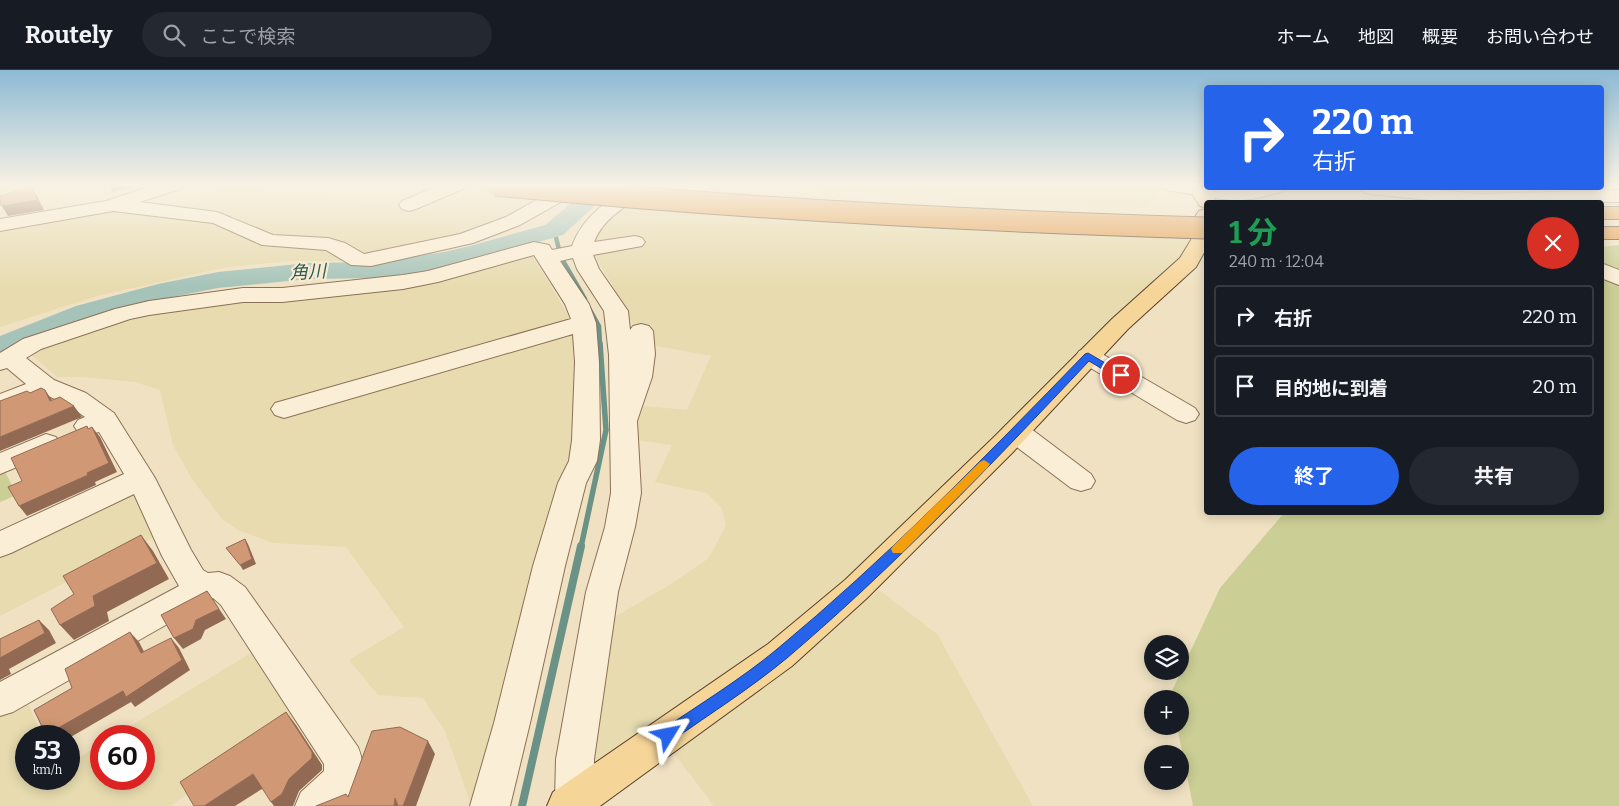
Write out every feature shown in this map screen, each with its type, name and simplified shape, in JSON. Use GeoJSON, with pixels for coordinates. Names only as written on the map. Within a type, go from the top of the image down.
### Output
{"type":"FeatureCollection","features":[{"type":"Feature","properties":{"kind":"highway"},"geometry":{"type":"LineString","coordinates":[[991,219],[1204,228]]}},
{"type":"Feature","properties":{"kind":"highway"},"geometry":{"type":"LineString","coordinates":[[1604,221],[1619,222]]}},
{"type":"Feature","properties":{"kind":"highway"},"geometry":{"type":"LineString","coordinates":[[1604,233],[1619,233]]}},
{"type":"Feature","properties":{"kind":"main road"},"geometry":{"type":"LineString","coordinates":[[572,804],[780,655],[856,589],[1016,432],[1120,324],[1188,262],[1201,240],[1202,219]]}},
{"type":"Feature","properties":{"kind":"street"},"geometry":{"type":"LineString","coordinates":[[0,225],[32,219]]}},
{"type":"Feature","properties":{"kind":"street"},"geometry":{"type":"LineString","coordinates":[[219,219],[269,241],[328,244],[338,247],[359,260],[371,260],[466,239],[516,219]]}},
{"type":"Feature","properties":{"kind":"street"},"geometry":{"type":"LineString","coordinates":[[572,804],[575,759],[599,612],[620,527],[626,493],[621,355],[616,311],[588,269],[581,250],[584,237],[596,219]]}},
{"type":"Feature","properties":{"kind":"street"},"geometry":{"type":"LineString","coordinates":[[547,258],[581,250],[635,242]]}},
{"type":"Feature","properties":{"kind":"street"},"geometry":{"type":"LineString","coordinates":[[203,586],[192,579],[178,556],[141,478],[105,419],[87,404],[68,394],[44,386],[5,360],[32,344],[123,314],[149,308],[243,295],[282,295],[402,282],[430,277],[534,248],[541,250],[577,304],[584,322],[588,362],[588,398],[583,461],[572,483],[549,566],[512,723],[490,806]]}},
{"type":"Feature","properties":{"kind":"street"},"geometry":{"type":"LineString","coordinates":[[1604,271],[1619,278]]}},
{"type":"Feature","properties":{"kind":"street"},"geometry":{"type":"LineString","coordinates":[[284,409],[584,322]]}},
{"type":"Feature","properties":{"kind":"street"},"geometry":{"type":"LineString","coordinates":[[624,422],[641,368],[644,341],[641,332]]}},
{"type":"Feature","properties":{"kind":"street"},"geometry":{"type":"LineString","coordinates":[[1088,356],[1186,414]]}},
{"type":"Feature","properties":{"kind":"street"},"geometry":{"type":"LineString","coordinates":[[0,404],[44,386]]}},
{"type":"Feature","properties":{"kind":"street"},"geometry":{"type":"LineString","coordinates":[[0,464],[105,419]]}},
{"type":"Feature","properties":{"kind":"street"},"geometry":{"type":"LineString","coordinates":[[1016,432],[1080,481]]}},
{"type":"Feature","properties":{"kind":"street"},"geometry":{"type":"LineString","coordinates":[[0,545],[141,478]]}},
{"type":"Feature","properties":{"kind":"street"},"geometry":{"type":"LineString","coordinates":[[0,700],[191,595],[203,586],[220,585],[233,596],[344,760],[342,780],[315,806]]}},
{"type":"Feature","properties":{"kind":"shaded area"},"geometry":{"type":"Polygon","coordinates":[[[39,219],[510,219],[383,261],[291,261],[226,267],[97,296],[0,327],[0,227],[39,219]]]}},
{"type":"Feature","properties":{"kind":"shaded area"},"geometry":{"type":"Polygon","coordinates":[[[608,219],[925,219],[1196,234],[1181,257],[1086,343],[914,516],[826,598],[763,651],[582,776],[609,620],[668,586],[709,558],[726,525],[722,508],[707,493],[655,482],[672,445],[631,439],[644,406],[687,410],[711,356],[651,345],[635,327],[623,308],[612,284],[587,244],[608,219]]]}},
{"type":"Feature","properties":{"kind":"shaded area"},"geometry":{"type":"Polygon","coordinates":[[[532,254],[570,319],[576,334],[576,410],[568,466],[482,786],[471,804],[445,731],[423,698],[378,695],[349,660],[404,627],[346,547],[273,543],[238,530],[222,519],[192,479],[173,445],[160,390],[135,382],[82,377],[57,377],[27,351],[155,310],[305,296],[532,254]]]}},
{"type":"Feature","properties":{"kind":"shaded area"},"geometry":{"type":"Polygon","coordinates":[[[136,487],[156,536],[0,616],[0,553],[136,487]]]}},
{"type":"Feature","properties":{"kind":"shaded area"},"geometry":{"type":"Polygon","coordinates":[[[879,590],[937,634],[1033,806],[714,806],[673,752],[879,590]]]}},
{"type":"Feature","properties":{"kind":"shaded area"},"geometry":{"type":"Polygon","coordinates":[[[256,650],[299,719],[170,806],[0,806],[0,710],[25,696],[37,725],[15,725],[15,790],[80,790],[80,757],[90,751],[90,790],[155,790],[155,725],[132,725],[256,650]]]}},
{"type":"Feature","properties":{"kind":"green space"},"geometry":{"type":"Polygon","coordinates":[[[1619,245],[1619,806],[1193,806],[1189,786],[1189,745],[1181,745],[1179,735],[1189,735],[1189,690],[1172,690],[1177,680],[1189,680],[1189,654],[1220,588],[1282,515],[1604,515],[1604,247],[1619,245]]]}},
{"type":"Feature","properties":{"kind":"green space"},"geometry":{"type":"Polygon","coordinates":[[[3,468],[17,495],[0,502],[0,470],[3,468]]]}},
{"type":"Feature","properties":{"kind":"building"},"geometry":{"type":"Polygon","coordinates":[[[41,388],[45,390],[50,401],[60,397],[74,406],[0,437],[0,401],[41,388]]]}},
{"type":"Feature","properties":{"kind":"building"},"geometry":{"type":"Polygon","coordinates":[[[87,426],[88,429],[92,427],[109,463],[87,473],[88,475],[19,506],[8,487],[22,481],[11,458],[87,426]]]}},
{"type":"Feature","properties":{"kind":"building"},"geometry":{"type":"Polygon","coordinates":[[[141,535],[157,563],[93,596],[95,606],[60,625],[51,609],[74,594],[63,576],[141,535]]]}},
{"type":"Feature","properties":{"kind":"building"},"geometry":{"type":"Polygon","coordinates":[[[245,539],[252,559],[240,565],[226,548],[245,539]]]}},
{"type":"Feature","properties":{"kind":"building"},"geometry":{"type":"Polygon","coordinates":[[[207,591],[219,609],[196,620],[193,629],[174,638],[161,615],[207,591]]]}},
{"type":"Feature","properties":{"kind":"building"},"geometry":{"type":"Polygon","coordinates":[[[39,620],[45,633],[0,658],[0,639],[39,620]]]}},
{"type":"Feature","properties":{"kind":"building"},"geometry":{"type":"Polygon","coordinates":[[[130,632],[141,653],[171,638],[182,660],[126,697],[123,691],[64,725],[41,725],[34,710],[72,688],[65,669],[130,632]]]}},
{"type":"Feature","properties":{"kind":"building"},"geometry":{"type":"Polygon","coordinates":[[[286,712],[312,752],[312,758],[289,779],[282,794],[271,802],[253,774],[204,806],[194,806],[180,782],[286,712]]]}},
{"type":"Feature","properties":{"kind":"building"},"geometry":{"type":"Polygon","coordinates":[[[400,727],[428,741],[403,806],[398,806],[395,798],[394,806],[316,806],[346,794],[348,797],[372,731],[400,727]]]}},
{"type":"Feature","properties":{"kind":"waterway","name":"角川"},"geometry":{"type":"LineString","coordinates":[[0,346],[86,312],[158,292],[218,280],[308,271],[378,270],[444,260],[554,230],[566,219]]}},
{"type":"Feature","properties":{"kind":"waterway"},"geometry":{"type":"LineString","coordinates":[[554,230],[561,257],[585,299]]}},
{"type":"Feature","properties":{"kind":"waterway"},"geometry":{"type":"LineString","coordinates":[[589,308],[599,326],[600,344]]}},
{"type":"Feature","properties":{"kind":"waterway"},"geometry":{"type":"LineString","coordinates":[[581,547],[606,430],[600,343]]}},
{"type":"Feature","properties":{"kind":"waterway"},"geometry":{"type":"LineString","coordinates":[[522,806],[581,546]]}},
{"type":"Feature","properties":{"kind":"slow traffic"},"geometry":{"type":"LineString","coordinates":[[897,549],[984,464]]}},
{"type":"Feature","properties":{"kind":"route"},"geometry":{"type":"LineString","coordinates":[[668,735],[780,655],[856,589],[1003,445],[1088,356],[1121,375]]}}]}
